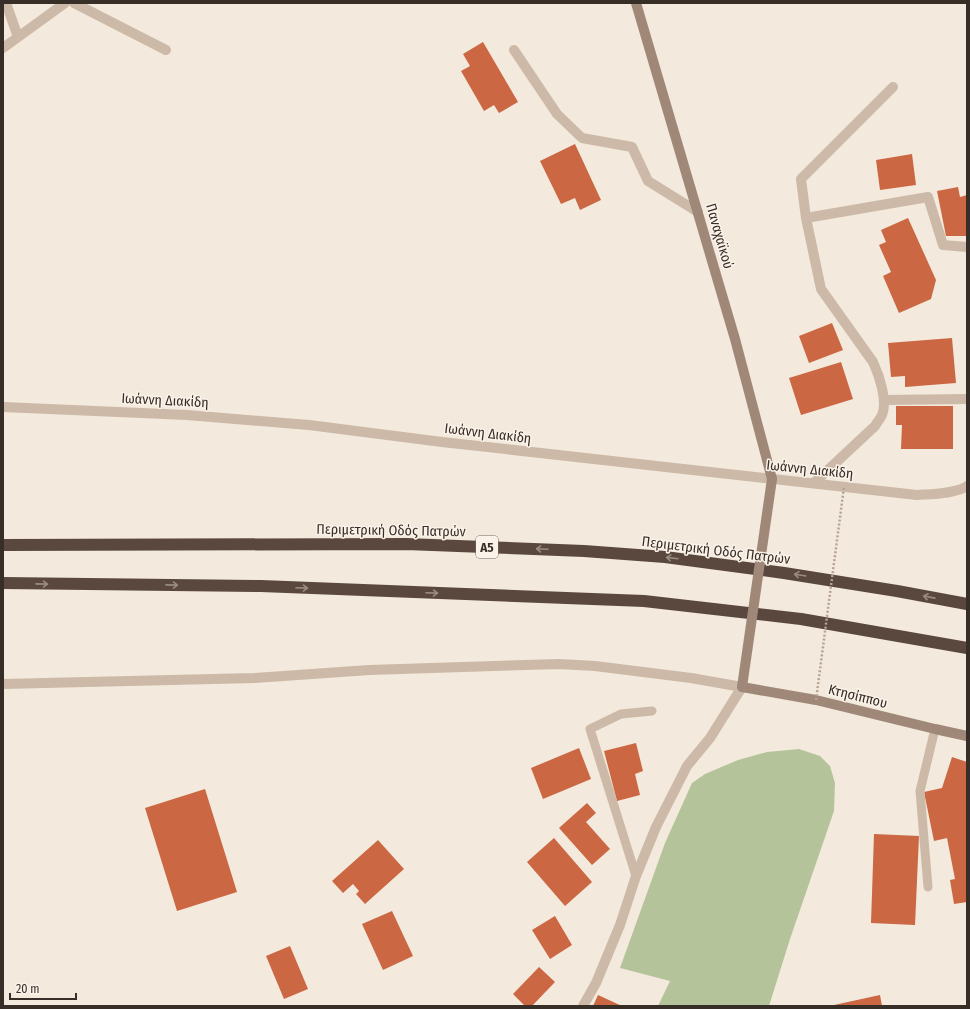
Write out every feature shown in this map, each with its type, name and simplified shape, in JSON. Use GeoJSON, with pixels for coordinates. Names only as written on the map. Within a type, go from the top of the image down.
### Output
{"type":"FeatureCollection","features":[{"type":"Feature","properties":{"kind":"highway","name":"Περιμετρική Οδός Πατρών"},"geometry":{"type":"LineString","coordinates":[[3,545],[406,544],[584,551],[665,557],[784,573],[967,604]]}},
{"type":"Feature","properties":{"kind":"highway"},"geometry":{"type":"LineString","coordinates":[[3,584],[261,586],[644,601],[801,619],[967,648]]}},
{"type":"Feature","properties":{"kind":"main road","name":"Παναχαϊκού"},"geometry":{"type":"LineString","coordinates":[[636,3],[735,339],[772,479]]}},
{"type":"Feature","properties":{"kind":"main road"},"geometry":{"type":"LineString","coordinates":[[742,687],[772,479]]}},
{"type":"Feature","properties":{"kind":"main road","name":"Κτησίππου"},"geometry":{"type":"LineString","coordinates":[[742,687],[816,700],[935,730],[967,736]]}},
{"type":"Feature","properties":{"kind":"street"},"geometry":{"type":"LineString","coordinates":[[6,3],[18,37]]}},
{"type":"Feature","properties":{"kind":"street"},"geometry":{"type":"LineString","coordinates":[[3,48],[65,3]]}},
{"type":"Feature","properties":{"kind":"street"},"geometry":{"type":"LineString","coordinates":[[74,3],[166,50]]}},
{"type":"Feature","properties":{"kind":"street"},"geometry":{"type":"LineString","coordinates":[[514,50],[557,114],[582,138],[632,147],[648,181],[698,212]]}},
{"type":"Feature","properties":{"kind":"street"},"geometry":{"type":"LineString","coordinates":[[814,483],[875,426],[882,415],[884,400],[874,362],[821,289],[806,218],[801,178],[894,87]]}},
{"type":"Feature","properties":{"kind":"street"},"geometry":{"type":"LineString","coordinates":[[806,218],[928,197],[943,244],[967,247]]}},
{"type":"Feature","properties":{"kind":"street"},"geometry":{"type":"LineString","coordinates":[[884,400],[967,399]]}},
{"type":"Feature","properties":{"kind":"street","name":"Ιωάννη Διακίδη"},"geometry":{"type":"LineString","coordinates":[[3,407],[187,415],[309,425],[442,442],[917,495],[956,491],[967,486]]}},
{"type":"Feature","properties":{"kind":"street"},"geometry":{"type":"LineString","coordinates":[[3,684],[255,678],[369,670],[558,664],[595,666],[691,678],[742,687],[710,738],[687,766],[656,827],[636,876],[620,925],[596,983],[583,1006]]}},
{"type":"Feature","properties":{"kind":"lane"},"geometry":{"type":"LineString","coordinates":[[636,876],[590,730],[621,714],[652,711]]}},
{"type":"Feature","properties":{"kind":"lane"},"geometry":{"type":"LineString","coordinates":[[928,887],[920,791],[935,730]]}},
{"type":"Feature","properties":{"kind":"path"},"geometry":{"type":"LineString","coordinates":[[816,700],[844,487]]}},
{"type":"Feature","properties":{"kind":"green space"},"geometry":{"type":"Polygon","coordinates":[[[799,749],[820,756],[830,766],[835,783],[834,811],[790,939],[769,1006],[658,1006],[670,981],[620,968],[665,843],[692,783],[705,774],[738,760],[767,752],[799,749]]]}},
{"type":"Feature","properties":{"kind":"building"},"geometry":{"type":"Polygon","coordinates":[[[483,42],[518,102],[499,113],[494,105],[484,111],[461,71],[470,66],[463,54],[483,42]]]}},
{"type":"Feature","properties":{"kind":"building"},"geometry":{"type":"Polygon","coordinates":[[[575,144],[601,200],[580,210],[575,198],[561,204],[540,161],[575,144]]]}},
{"type":"Feature","properties":{"kind":"building"},"geometry":{"type":"Polygon","coordinates":[[[912,154],[916,185],[880,190],[876,160],[912,154]]]}},
{"type":"Feature","properties":{"kind":"building"},"geometry":{"type":"Polygon","coordinates":[[[958,187],[960,197],[967,195],[967,236],[946,236],[937,191],[958,187]]]}},
{"type":"Feature","properties":{"kind":"building"},"geometry":{"type":"Polygon","coordinates":[[[908,218],[936,280],[931,299],[899,313],[883,276],[891,272],[879,245],[886,242],[881,230],[908,218]]]}},
{"type":"Feature","properties":{"kind":"building"},"geometry":{"type":"Polygon","coordinates":[[[832,323],[843,350],[809,363],[799,336],[832,323]]]}},
{"type":"Feature","properties":{"kind":"building"},"geometry":{"type":"Polygon","coordinates":[[[952,338],[956,383],[905,387],[905,376],[891,377],[888,343],[952,338]]]}},
{"type":"Feature","properties":{"kind":"building"},"geometry":{"type":"Polygon","coordinates":[[[841,362],[853,399],[801,415],[789,378],[841,362]]]}},
{"type":"Feature","properties":{"kind":"building"},"geometry":{"type":"Polygon","coordinates":[[[896,406],[953,406],[953,449],[901,449],[902,425],[896,425],[896,406]]]}},
{"type":"Feature","properties":{"kind":"building"},"geometry":{"type":"Polygon","coordinates":[[[636,743],[643,771],[635,774],[640,795],[617,801],[604,751],[636,743]]]}},
{"type":"Feature","properties":{"kind":"building"},"geometry":{"type":"Polygon","coordinates":[[[579,748],[591,779],[543,799],[531,768],[579,748]]]}},
{"type":"Feature","properties":{"kind":"building"},"geometry":{"type":"Polygon","coordinates":[[[952,757],[967,762],[967,902],[954,904],[950,880],[955,879],[947,838],[934,841],[924,792],[942,788],[952,757]]]}},
{"type":"Feature","properties":{"kind":"building"},"geometry":{"type":"Polygon","coordinates":[[[205,789],[237,892],[177,911],[145,808],[205,789]]]}},
{"type":"Feature","properties":{"kind":"building"},"geometry":{"type":"Polygon","coordinates":[[[587,803],[596,813],[586,822],[610,849],[592,865],[559,828],[587,803]]]}},
{"type":"Feature","properties":{"kind":"building"},"geometry":{"type":"Polygon","coordinates":[[[874,834],[919,836],[915,925],[871,923],[874,834]]]}},
{"type":"Feature","properties":{"kind":"building"},"geometry":{"type":"Polygon","coordinates":[[[554,838],[592,882],[565,906],[527,862],[554,838]]]}},
{"type":"Feature","properties":{"kind":"building"},"geometry":{"type":"Polygon","coordinates":[[[378,840],[404,869],[365,904],[356,894],[359,891],[353,884],[343,893],[332,881],[378,840]]]}},
{"type":"Feature","properties":{"kind":"building"},"geometry":{"type":"Polygon","coordinates":[[[392,911],[413,956],[383,970],[362,924],[392,911]]]}},
{"type":"Feature","properties":{"kind":"building"},"geometry":{"type":"Polygon","coordinates":[[[555,916],[572,945],[550,959],[532,930],[555,916]]]}},
{"type":"Feature","properties":{"kind":"building"},"geometry":{"type":"Polygon","coordinates":[[[290,946],[308,989],[284,999],[266,956],[290,946]]]}},
{"type":"Feature","properties":{"kind":"building"},"geometry":{"type":"Polygon","coordinates":[[[539,967],[555,982],[532,1006],[525,1006],[513,994],[539,967]]]}},
{"type":"Feature","properties":{"kind":"building"},"geometry":{"type":"Polygon","coordinates":[[[598,995],[622,1006],[593,1006],[598,995]]]}},
{"type":"Feature","properties":{"kind":"building"},"geometry":{"type":"Polygon","coordinates":[[[880,995],[882,1006],[834,1006],[834,1005],[880,995]]]}}]}
